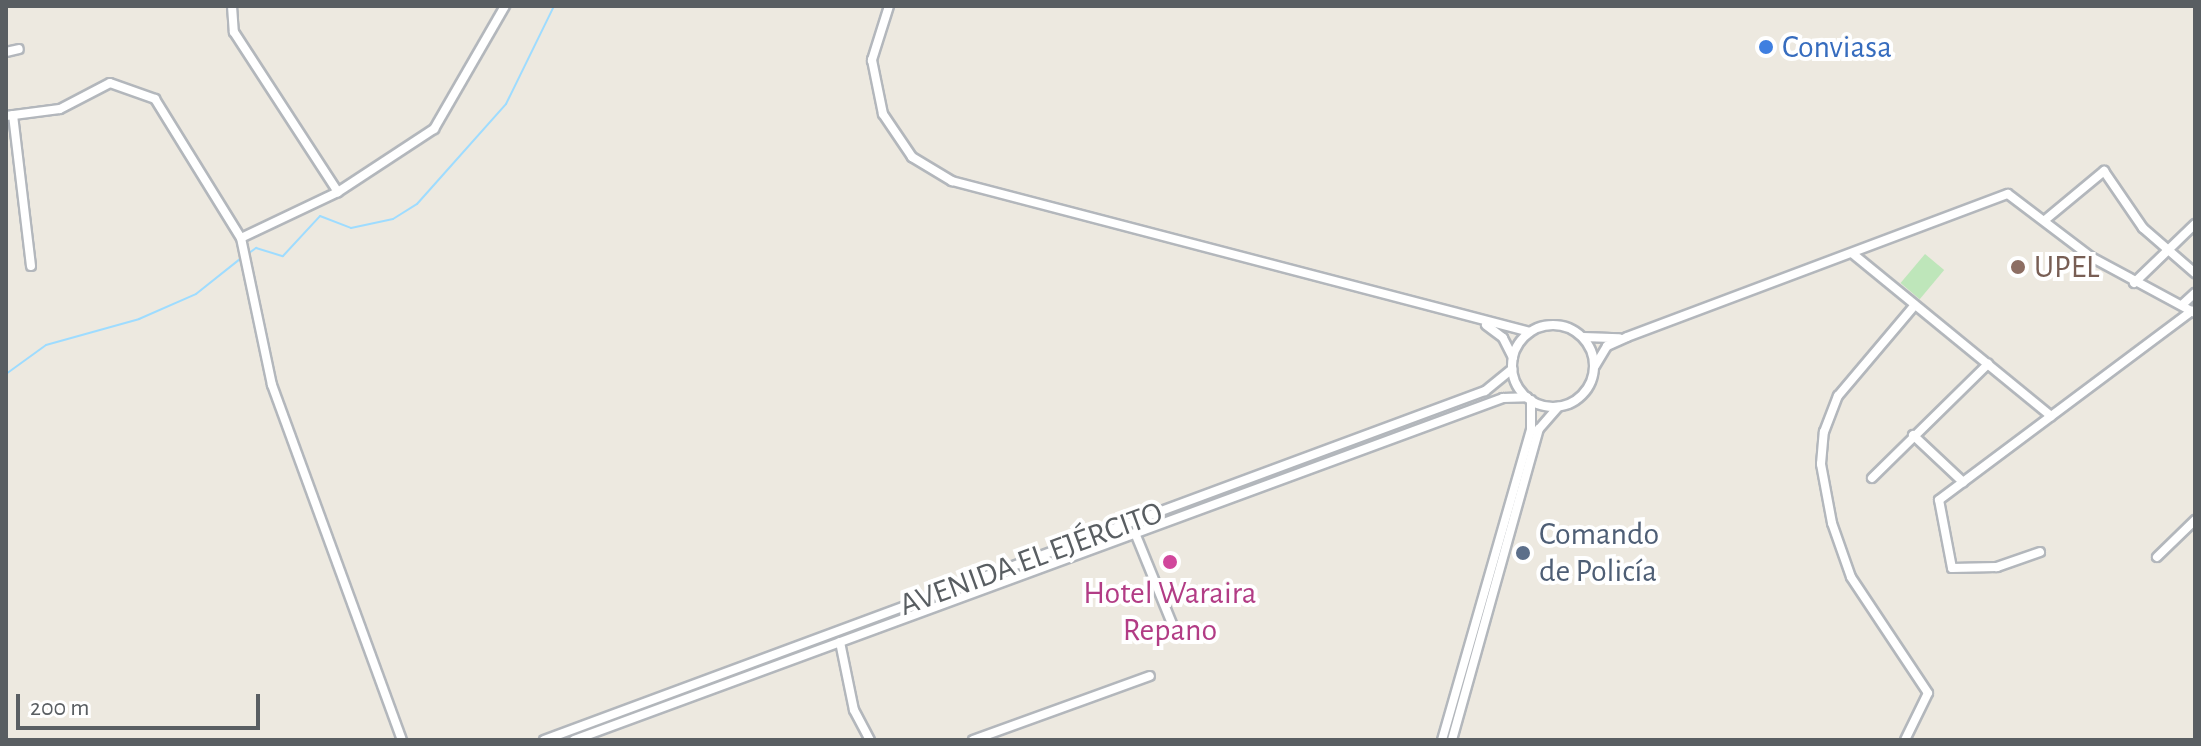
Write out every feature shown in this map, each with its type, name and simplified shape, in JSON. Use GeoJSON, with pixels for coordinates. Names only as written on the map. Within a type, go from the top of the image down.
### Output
{"type":"FeatureCollection","features":[{"type":"Feature","properties":{"kind":"street"},"geometry":{"type":"LineString","coordinates":[[232,6],[234,32],[338,192]]}},
{"type":"Feature","properties":{"kind":"street"},"geometry":{"type":"LineString","coordinates":[[241,238],[338,192],[434,129],[505,6]]}},
{"type":"Feature","properties":{"kind":"street"},"geometry":{"type":"LineString","coordinates":[[889,6],[872,60],[875,87],[895,134],[930,169],[952,181],[1482,322],[1530,332],[1557,325],[1583,337],[1627,337]]}},
{"type":"Feature","properties":{"kind":"street"},"geometry":{"type":"LineString","coordinates":[[6,52],[19,49]]}},
{"type":"Feature","properties":{"kind":"street"},"geometry":{"type":"LineString","coordinates":[[31,266],[10,115],[60,109],[110,83],[136,88],[155,99],[241,238],[272,385],[402,740]]}},
{"type":"Feature","properties":{"kind":"street"},"geometry":{"type":"LineString","coordinates":[[2045,220],[2104,171],[2136,219],[2168,252],[2195,273]]}},
{"type":"Feature","properties":{"kind":"street"},"geometry":{"type":"LineString","coordinates":[[1452,740],[1539,429],[1558,407],[1588,389],[1595,366],[1607,346],[1853,254],[1999,195],[2016,196],[2134,283],[2183,304],[2194,312],[1939,500],[1952,568],[1997,567],[2040,552]]}},
{"type":"Feature","properties":{"kind":"street"},"geometry":{"type":"LineString","coordinates":[[2134,283],[2195,224]]}},
{"type":"Feature","properties":{"kind":"street"},"geometry":{"type":"LineString","coordinates":[[1853,254],[2051,416]]}},
{"type":"Feature","properties":{"kind":"street"},"geometry":{"type":"LineString","coordinates":[[2183,304],[2195,293]]}},
{"type":"Feature","properties":{"kind":"street"},"geometry":{"type":"LineString","coordinates":[[1905,740],[1928,693],[1851,577],[1832,523],[1821,464],[1824,432],[1838,396],[1915,305]]}},
{"type":"Feature","properties":{"kind":"street"},"geometry":{"type":"LineString","coordinates":[[1482,322],[1503,338],[1513,358]]}},
{"type":"Feature","properties":{"kind":"street"},"geometry":{"type":"LineString","coordinates":[[1442,740],[1531,429],[1529,398],[1512,369],[1513,358],[1530,332]]}},
{"type":"Feature","properties":{"kind":"street"},"geometry":{"type":"LineString","coordinates":[[1583,337],[1595,366]]}},
{"type":"Feature","properties":{"kind":"street"},"geometry":{"type":"LineString","coordinates":[[1872,478],[1988,364]]}},
{"type":"Feature","properties":{"kind":"street","name":"AVENIDA EL EJÉRCITO"},"geometry":{"type":"LineString","coordinates":[[544,740],[1485,391],[1512,369]]}},
{"type":"Feature","properties":{"kind":"street","name":"AVENIDA EL EJÉRCITO"},"geometry":{"type":"LineString","coordinates":[[574,740],[1503,398],[1529,398]]}},
{"type":"Feature","properties":{"kind":"street"},"geometry":{"type":"LineString","coordinates":[[1529,398],[1558,407]]}},
{"type":"Feature","properties":{"kind":"street"},"geometry":{"type":"LineString","coordinates":[[1913,435],[1963,482]]}},
{"type":"Feature","properties":{"kind":"street"},"geometry":{"type":"LineString","coordinates":[[2157,557],[2195,520]]}},
{"type":"Feature","properties":{"kind":"street"},"geometry":{"type":"LineString","coordinates":[[1135,533],[1177,636]]}},
{"type":"Feature","properties":{"kind":"street"},"geometry":{"type":"LineString","coordinates":[[840,642],[854,710],[870,740]]}},
{"type":"Feature","properties":{"kind":"street"},"geometry":{"type":"LineString","coordinates":[[973,740],[1150,676]]}},
{"type":"Feature","properties":{"kind":"green space"},"geometry":{"type":"Polygon","coordinates":[[[1925,254],[1944,270],[1920,299],[1901,283],[1925,254]]]}},
{"type":"Feature","properties":{"kind":"waterway"},"geometry":{"type":"LineString","coordinates":[[249,253],[256,248],[283,256],[320,216],[351,228],[393,219],[417,204],[506,104],[554,6]]}},
{"type":"Feature","properties":{"kind":"waterway"},"geometry":{"type":"LineString","coordinates":[[6,374],[46,345],[139,319],[196,294],[240,259]]}},
{"type":"Feature","properties":{"kind":"place","name":"Conviasa"},"geometry":{"type":"Point","coordinates":[1766,47]}},
{"type":"Feature","properties":{"kind":"place","name":"UPEL"},"geometry":{"type":"Point","coordinates":[2018,267]}},
{"type":"Feature","properties":{"kind":"place","name":"Comando de Policía"},"geometry":{"type":"Point","coordinates":[1523,553]}},
{"type":"Feature","properties":{"kind":"place","name":"Hotel Waraira Repano"},"geometry":{"type":"Point","coordinates":[1170,562]}}]}
